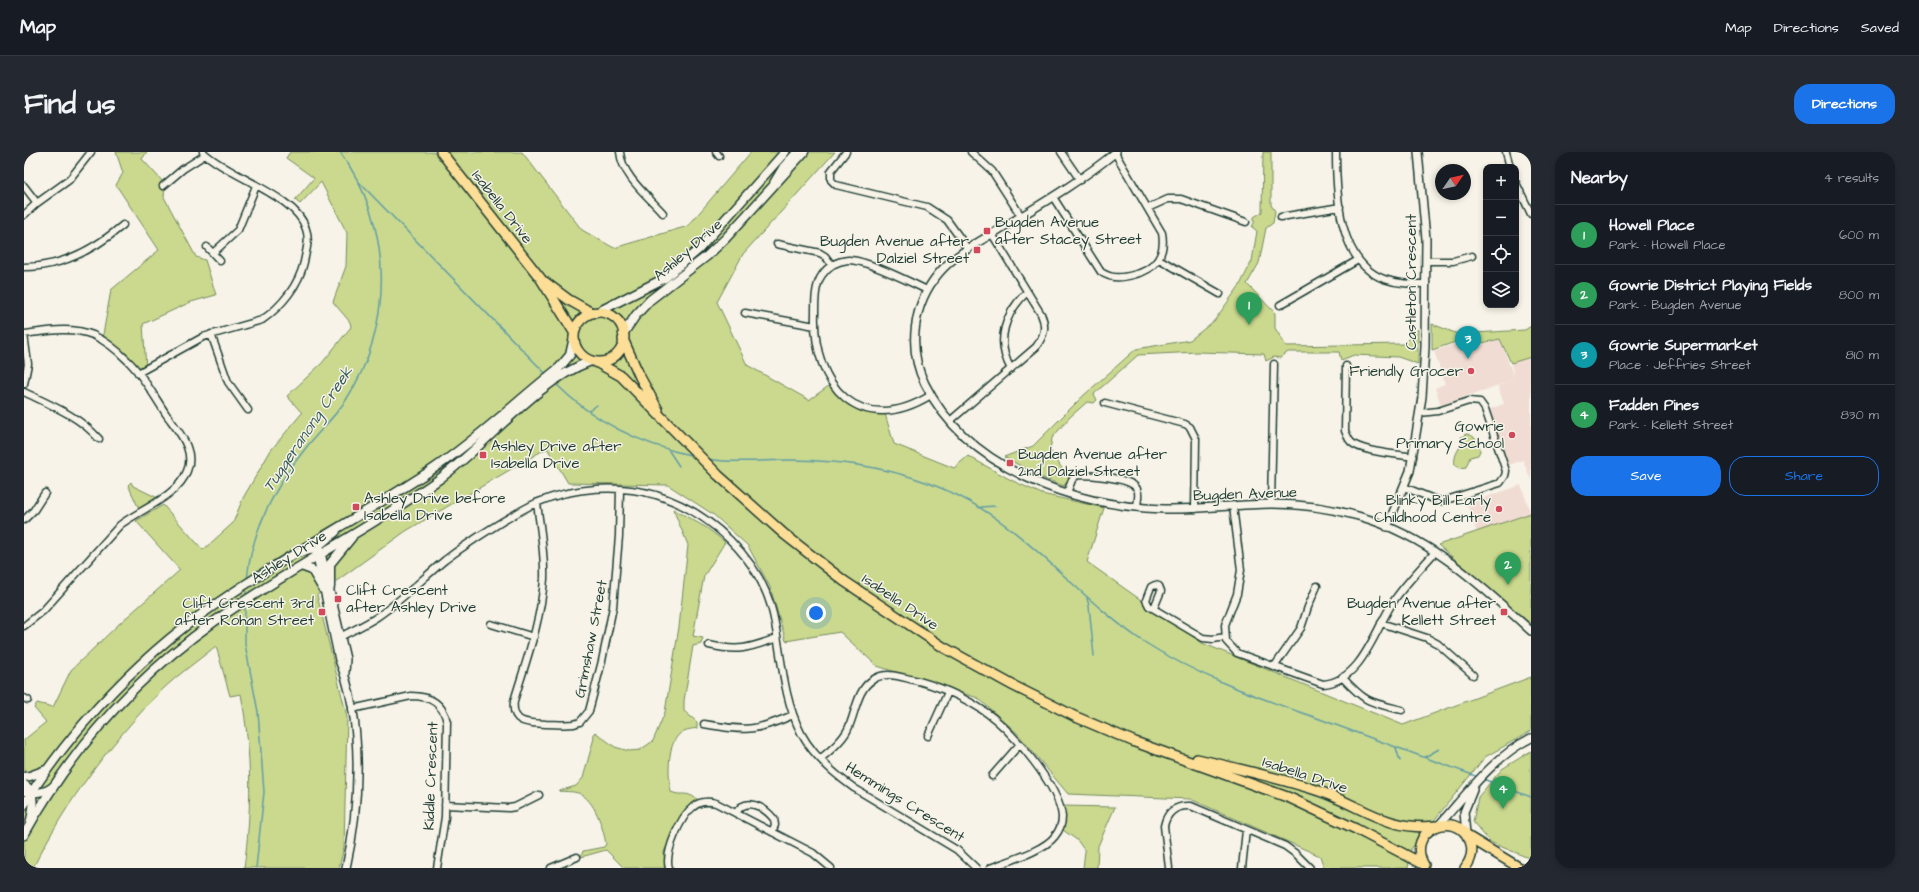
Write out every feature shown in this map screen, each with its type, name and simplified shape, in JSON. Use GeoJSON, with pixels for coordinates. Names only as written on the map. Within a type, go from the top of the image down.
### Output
{"type":"FeatureCollection","features":[{"type":"Feature","properties":{"kind":"main road","name":"Isabella Drive"},"geometry":{"type":"LineString","coordinates":[[441,152],[541,279],[574,335]]}},
{"type":"Feature","properties":{"kind":"main road","name":"Ashley Drive"},"geometry":{"type":"LineString","coordinates":[[594,313],[656,283],[682,265],[785,152]]}},
{"type":"Feature","properties":{"kind":"main road","name":"Ashley Drive"},"geometry":{"type":"LineString","coordinates":[[623,336],[636,315],[650,300],[707,256],[725,239],[772,185],[804,152]]}},
{"type":"Feature","properties":{"kind":"main road","name":"Isabella Drive"},"geometry":{"type":"LineString","coordinates":[[541,279],[569,300],[594,313]]}},
{"type":"Feature","properties":{"kind":"main road"},"geometry":{"type":"LineString","coordinates":[[594,313],[603,313],[613,317],[620,325],[623,336],[622,347],[615,356],[605,361],[594,361],[580,353],[574,335],[580,320],[594,313]]}},
{"type":"Feature","properties":{"kind":"main road","name":"Ashley Drive"},"geometry":{"type":"LineString","coordinates":[[24,805],[28,791],[99,707],[139,665],[181,630],[228,597],[291,555],[452,456],[561,371],[570,355],[574,335]]}},
{"type":"Feature","properties":{"kind":"main road","name":"Isabella Drive"},"geometry":{"type":"LineString","coordinates":[[623,336],[640,377],[662,417]]}},
{"type":"Feature","properties":{"kind":"main road","name":"Isabella Drive"},"geometry":{"type":"LineString","coordinates":[[594,361],[621,376],[718,475],[762,515],[844,581],[912,628],[978,667],[1045,702],[1115,734],[1290,798],[1366,834],[1424,866]]}},
{"type":"Feature","properties":{"kind":"main road","name":"Ashley Drive"},"geometry":{"type":"LineString","coordinates":[[561,371],[594,361]]}},
{"type":"Feature","properties":{"kind":"main road","name":"Ashley Drive"},"geometry":{"type":"LineString","coordinates":[[25,833],[56,783],[102,722],[128,694],[185,643],[260,591],[301,566],[318,553],[356,532],[437,480],[535,392]]}},
{"type":"Feature","properties":{"kind":"main road"},"geometry":{"type":"LineString","coordinates":[[327,588],[330,564],[356,532]]}},
{"type":"Feature","properties":{"kind":"main road"},"geometry":{"type":"LineString","coordinates":[[301,566],[312,570],[327,588]]}},
{"type":"Feature","properties":{"kind":"main road","name":"Isabella Drive"},"geometry":{"type":"LineString","coordinates":[[1162,751],[1314,789],[1375,816],[1404,826],[1420,828],[1451,825],[1460,829],[1466,835]]}},
{"type":"Feature","properties":{"kind":"main road"},"geometry":{"type":"LineString","coordinates":[[24,777],[48,769]]}},
{"type":"Feature","properties":{"kind":"main road"},"geometry":{"type":"LineString","coordinates":[[1424,866],[1419,851],[1421,842],[1429,830],[1438,826]]}},
{"type":"Feature","properties":{"kind":"main road"},"geometry":{"type":"LineString","coordinates":[[1465,868],[1472,854],[1471,845],[1466,835]]}},
{"type":"Feature","properties":{"kind":"main road"},"geometry":{"type":"LineString","coordinates":[[1466,835],[1520,868]]}},
{"type":"Feature","properties":{"kind":"street"},"geometry":{"type":"LineString","coordinates":[[24,215],[37,203],[69,180],[91,152]]}},
{"type":"Feature","properties":{"kind":"street"},"geometry":{"type":"LineString","coordinates":[[620,152],[625,170],[663,213]]}},
{"type":"Feature","properties":{"kind":"street"},"geometry":{"type":"LineString","coordinates":[[772,185],[783,167],[797,152]]}},
{"type":"Feature","properties":{"kind":"street"},"geometry":{"type":"LineString","coordinates":[[846,152],[831,170],[831,180],[836,185],[927,207],[947,220],[968,249]]}},
{"type":"Feature","properties":{"kind":"street"},"geometry":{"type":"LineString","coordinates":[[971,152],[992,171],[1021,216]]}},
{"type":"Feature","properties":{"kind":"street"},"geometry":{"type":"LineString","coordinates":[[1061,152],[1080,180]]}},
{"type":"Feature","properties":{"kind":"street"},"geometry":{"type":"LineString","coordinates":[[1336,152],[1336,177],[1340,207],[1347,238],[1358,260],[1367,269],[1383,279],[1396,283],[1426,284]]}},
{"type":"Feature","properties":{"kind":"street","name":"Castleton Crescent"},"geometry":{"type":"LineString","coordinates":[[1387,527],[1404,487],[1413,457],[1420,413],[1425,343],[1426,261],[1423,196],[1418,152]]}},
{"type":"Feature","properties":{"kind":"street"},"geometry":{"type":"LineString","coordinates":[[1506,152],[1509,164]]}},
{"type":"Feature","properties":{"kind":"street"},"geometry":{"type":"LineString","coordinates":[[138,373],[188,344],[211,334],[253,323],[270,314],[295,286],[302,270],[308,239],[303,220],[294,208],[227,171],[204,153],[163,186]]}},
{"type":"Feature","properties":{"kind":"street"},"geometry":{"type":"LineString","coordinates":[[1053,197],[1096,266],[1107,276],[1124,278],[1138,274],[1152,267],[1159,259],[1163,246],[1162,233],[1115,153]]}},
{"type":"Feature","properties":{"kind":"street","name":"Bugden Avenue"},"geometry":{"type":"LineString","coordinates":[[1115,153],[1080,180],[951,260],[940,271],[927,290],[918,310],[915,338],[920,371],[931,394],[950,421],[982,450],[1022,475],[1068,493],[1101,502],[1137,508],[1195,509],[1271,504],[1302,505],[1331,509],[1360,517],[1387,527],[1436,552],[1479,584],[1531,631]]}},
{"type":"Feature","properties":{"kind":"street"},"geometry":{"type":"LineString","coordinates":[[24,186],[37,203]]}},
{"type":"Feature","properties":{"kind":"street"},"geometry":{"type":"LineString","coordinates":[[213,253],[238,230],[256,186]]}},
{"type":"Feature","properties":{"kind":"street"},"geometry":{"type":"LineString","coordinates":[[1519,189],[1531,214]]}},
{"type":"Feature","properties":{"kind":"street"},"geometry":{"type":"LineString","coordinates":[[1148,208],[1168,200],[1181,199],[1246,222]]}},
{"type":"Feature","properties":{"kind":"street"},"geometry":{"type":"LineString","coordinates":[[1281,218],[1340,207]]}},
{"type":"Feature","properties":{"kind":"street"},"geometry":{"type":"LineString","coordinates":[[24,267],[47,265],[80,254],[112,234],[123,225]]}},
{"type":"Feature","properties":{"kind":"street"},"geometry":{"type":"LineString","coordinates":[[950,421],[1036,347],[1044,332],[1044,321],[992,234]]}},
{"type":"Feature","properties":{"kind":"street"},"geometry":{"type":"LineString","coordinates":[[777,244],[820,253],[825,256],[832,265]]}},
{"type":"Feature","properties":{"kind":"street"},"geometry":{"type":"LineString","coordinates":[[207,247],[220,261]]}},
{"type":"Feature","properties":{"kind":"street"},"geometry":{"type":"LineString","coordinates":[[1426,261],[1453,261],[1472,256]]}},
{"type":"Feature","properties":{"kind":"street"},"geometry":{"type":"LineString","coordinates":[[1159,259],[1220,294]]}},
{"type":"Feature","properties":{"kind":"street"},"geometry":{"type":"LineString","coordinates":[[927,290],[855,260],[840,262],[832,265],[824,273],[818,283],[815,302],[815,326],[820,355],[829,380],[844,398],[866,408],[893,410],[913,405],[931,394]]}},
{"type":"Feature","properties":{"kind":"street"},"geometry":{"type":"LineString","coordinates":[[1280,305],[1358,260]]}},
{"type":"Feature","properties":{"kind":"street"},"geometry":{"type":"LineString","coordinates":[[1010,369],[1003,351],[1003,330],[1012,310],[1027,292]]}},
{"type":"Feature","properties":{"kind":"street"},"geometry":{"type":"LineString","coordinates":[[745,313],[815,326]]}},
{"type":"Feature","properties":{"kind":"street"},"geometry":{"type":"LineString","coordinates":[[24,384],[28,364],[24,334],[63,329],[92,335],[116,350],[138,373],[187,447],[189,466],[184,480],[174,490],[120,525],[43,611],[24,626]]}},
{"type":"Feature","properties":{"kind":"street"},"geometry":{"type":"LineString","coordinates":[[211,334],[228,382],[248,410]]}},
{"type":"Feature","properties":{"kind":"street"},"geometry":{"type":"LineString","coordinates":[[1271,504],[1274,364]]}},
{"type":"Feature","properties":{"kind":"street"},"geometry":{"type":"LineString","coordinates":[[1346,366],[1345,431],[1347,438],[1352,443],[1361,447],[1413,457]]}},
{"type":"Feature","properties":{"kind":"street"},"geometry":{"type":"LineString","coordinates":[[24,392],[69,414],[92,431],[99,439]]}},
{"type":"Feature","properties":{"kind":"street"},"geometry":{"type":"LineString","coordinates":[[1404,487],[1436,500],[1443,501],[1500,483],[1503,480],[1506,471],[1485,409],[1476,400],[1438,411],[1420,413]]}},
{"type":"Feature","properties":{"kind":"street"},"geometry":{"type":"LineString","coordinates":[[1104,403],[1185,424],[1192,430],[1196,442],[1195,509]]}},
{"type":"Feature","properties":{"kind":"street"},"geometry":{"type":"LineString","coordinates":[[1192,430],[1198,425]]}},
{"type":"Feature","properties":{"kind":"street"},"geometry":{"type":"LineString","coordinates":[[1068,493],[1072,480],[1077,475],[1115,478],[1131,483],[1136,487],[1138,494],[1137,508]]}},
{"type":"Feature","properties":{"kind":"street","name":"Hemmings Crescent"},"geometry":{"type":"LineString","coordinates":[[338,638],[376,618],[461,549],[537,503],[578,491],[620,489],[639,491],[663,497],[706,520],[732,543],[757,575],[769,603],[777,638],[785,686],[793,715],[801,733],[820,759],[840,778],[854,788],[957,850],[976,868]]}},
{"type":"Feature","properties":{"kind":"street","name":"Grimshaw Street"},"geometry":{"type":"LineString","coordinates":[[537,503],[544,578],[540,612],[534,637],[514,701],[514,710],[516,716],[523,722],[569,725],[580,722],[589,711],[610,625],[617,571],[620,489]]}},
{"type":"Feature","properties":{"kind":"street"},"geometry":{"type":"LineString","coordinates":[[24,520],[34,510],[45,493]]}},
{"type":"Feature","properties":{"kind":"street"},"geometry":{"type":"LineString","coordinates":[[1233,506],[1241,570],[1237,594],[1225,625],[1225,637],[1231,648],[1237,653],[1322,684],[1336,681],[1342,677],[1368,651],[1381,623],[1397,597],[1436,552]]}},
{"type":"Feature","properties":{"kind":"street"},"geometry":{"type":"LineString","coordinates":[[346,868],[354,822],[357,773],[352,709],[345,675],[339,660],[338,638],[318,553],[320,545],[357,515]]}},
{"type":"Feature","properties":{"kind":"street"},"geometry":{"type":"LineString","coordinates":[[291,555],[308,550],[318,553]]}},
{"type":"Feature","properties":{"kind":"street"},"geometry":{"type":"LineString","coordinates":[[1274,667],[1301,628],[1317,586]]}},
{"type":"Feature","properties":{"kind":"street"},"geometry":{"type":"LineString","coordinates":[[1154,608],[1203,638],[1213,640],[1225,637]]}},
{"type":"Feature","properties":{"kind":"street"},"geometry":{"type":"LineString","coordinates":[[1381,623],[1427,638],[1438,644],[1473,675]]}},
{"type":"Feature","properties":{"kind":"street"},"geometry":{"type":"LineString","coordinates":[[491,624],[534,637]]}},
{"type":"Feature","properties":{"kind":"street"},"geometry":{"type":"LineString","coordinates":[[709,645],[727,649],[741,649],[777,638]]}},
{"type":"Feature","properties":{"kind":"street"},"geometry":{"type":"LineString","coordinates":[[820,759],[841,739],[851,722],[863,689],[875,678],[882,676],[893,675],[916,680],[948,692],[969,702],[988,714],[1005,728],[1037,766],[1061,810],[1061,825],[1056,836],[1043,846],[990,868]]}},
{"type":"Feature","properties":{"kind":"street"},"geometry":{"type":"LineString","coordinates":[[1342,677],[1364,699],[1373,703],[1402,710]]}},
{"type":"Feature","properties":{"kind":"street"},"geometry":{"type":"LineString","coordinates":[[928,736],[948,692]]}},
{"type":"Feature","properties":{"kind":"street","name":"Kiddle Crescent"},"geometry":{"type":"LineString","coordinates":[[352,709],[411,696],[428,698],[439,704],[446,714],[448,722],[445,805],[437,868]]}},
{"type":"Feature","properties":{"kind":"street"},"geometry":{"type":"LineString","coordinates":[[704,724],[732,729],[754,729],[793,715]]}},
{"type":"Feature","properties":{"kind":"street"},"geometry":{"type":"LineString","coordinates":[[1438,826],[1487,772],[1512,749],[1531,738]]}},
{"type":"Feature","properties":{"kind":"street"},"geometry":{"type":"LineString","coordinates":[[992,776],[1020,744]]}},
{"type":"Feature","properties":{"kind":"street"},"geometry":{"type":"LineString","coordinates":[[28,791],[43,792],[56,783]]}},
{"type":"Feature","properties":{"kind":"street"},"geometry":{"type":"LineString","coordinates":[[24,784],[33,806],[25,833]]}},
{"type":"Feature","properties":{"kind":"street"},"geometry":{"type":"LineString","coordinates":[[1466,835],[1464,812],[1476,785]]}},
{"type":"Feature","properties":{"kind":"street"},"geometry":{"type":"LineString","coordinates":[[445,805],[509,808],[515,807],[539,795]]}},
{"type":"Feature","properties":{"kind":"street"},"geometry":{"type":"LineString","coordinates":[[669,868],[667,856],[669,848],[686,813],[692,807],[702,802],[710,801],[813,853],[830,868]]}},
{"type":"Feature","properties":{"kind":"street"},"geometry":{"type":"LineString","coordinates":[[736,813],[740,807],[746,804],[762,808],[774,819],[775,825],[772,832]]}},
{"type":"Feature","properties":{"kind":"street"},"geometry":{"type":"LineString","coordinates":[[1169,868],[1164,826],[1166,819],[1173,810],[1180,806],[1191,806],[1285,846],[1296,854],[1310,868]]}},
{"type":"Feature","properties":{"kind":"street"},"geometry":{"type":"LineString","coordinates":[[1242,868],[1246,830]]}},
{"type":"Feature","properties":{"kind":"street"},"geometry":{"type":"LineString","coordinates":[[551,868],[577,857]]}},
{"type":"Feature","properties":{"kind":"shaded area"},"geometry":{"type":"Polygon","coordinates":[[[1478,336],[1481,345],[1500,339],[1514,378],[1511,363],[1531,357],[1531,480],[1523,460],[1504,467],[1484,411],[1504,404],[1498,386],[1514,380],[1441,405],[1435,388],[1445,384],[1434,351],[1478,336]]]}},
{"type":"Feature","properties":{"kind":"shaded area","name":"Blinky Bill Early Childhood Centre"},"geometry":{"type":"Polygon","coordinates":[[[1521,485],[1531,514],[1477,532],[1467,504],[1521,485]]]}},
{"type":"Feature","properties":{"kind":"green space"},"geometry":{"type":"Polygon","coordinates":[[[116,152],[147,152],[142,159],[165,184],[164,197],[196,257],[205,260],[216,295],[191,302],[143,324],[146,368],[138,373],[102,340],[111,290],[159,250],[116,185],[123,173],[116,152]]]}},
{"type":"Feature","properties":{"kind":"green space"},"geometry":{"type":"Polygon","coordinates":[[[290,152],[522,152],[582,230],[614,248],[688,226],[751,152],[835,152],[743,254],[717,302],[747,365],[809,400],[830,385],[842,397],[854,405],[869,411],[885,414],[894,444],[954,468],[968,456],[1011,480],[1042,494],[1104,508],[1087,562],[1202,643],[1403,725],[1531,677],[1531,731],[1485,757],[1411,849],[1408,868],[1324,868],[1320,856],[1190,799],[1068,794],[1017,733],[978,698],[877,666],[840,632],[786,641],[770,587],[748,546],[714,515],[668,485],[568,483],[547,448],[406,531],[317,595],[347,717],[344,847],[339,868],[244,868],[247,846],[250,781],[245,716],[241,694],[230,696],[216,646],[164,688],[126,729],[75,796],[46,843],[33,868],[24,868],[24,740],[46,722],[34,708],[37,703],[53,707],[71,670],[119,624],[180,570],[136,521],[163,505],[203,550],[233,523],[243,498],[271,450],[302,413],[287,396],[322,363],[351,327],[350,322],[333,302],[346,266],[347,233],[321,182],[300,204],[295,200],[314,178],[286,158],[290,152]]]}},
{"type":"Feature","properties":{"kind":"green space"},"geometry":{"type":"Polygon","coordinates":[[[1263,152],[1271,152],[1271,205],[1275,211],[1273,223],[1266,228],[1259,263],[1247,284],[1275,313],[1275,328],[1286,346],[1403,344],[1418,329],[1418,364],[1398,357],[1354,355],[1341,360],[1339,352],[1288,352],[1280,358],[1274,357],[1266,361],[1264,354],[1197,352],[1138,355],[1094,394],[1097,400],[1094,403],[1087,402],[1070,417],[1052,438],[1050,450],[1063,470],[1070,475],[1064,486],[1043,478],[1004,457],[1033,446],[1083,396],[1136,349],[1190,340],[1214,321],[1240,285],[1252,261],[1257,231],[1252,227],[1254,217],[1262,212],[1263,152]]]}},
{"type":"Feature","properties":{"kind":"green space"},"geometry":{"type":"Polygon","coordinates":[[[1432,324],[1458,334],[1525,330],[1531,326],[1531,357],[1511,363],[1500,339],[1482,343],[1479,338],[1458,341],[1432,350],[1432,324]]]}},
{"type":"Feature","properties":{"kind":"green space"},"geometry":{"type":"Polygon","coordinates":[[[1469,434],[1476,440],[1480,451],[1478,455],[1470,457],[1466,467],[1460,468],[1455,465],[1455,456],[1463,444],[1461,437],[1469,434]]]}},
{"type":"Feature","properties":{"kind":"green space"},"geometry":{"type":"Polygon","coordinates":[[[131,482],[133,486],[160,499],[140,511],[128,485],[131,482]]]}},
{"type":"Feature","properties":{"kind":"green space"},"geometry":{"type":"Polygon","coordinates":[[[673,509],[707,528],[725,542],[704,576],[693,636],[703,638],[701,644],[693,646],[684,701],[684,711],[697,722],[697,728],[686,730],[678,735],[671,750],[670,758],[669,777],[671,792],[693,796],[697,799],[697,801],[683,812],[664,852],[665,868],[624,868],[606,850],[581,857],[583,851],[604,847],[606,844],[603,830],[594,808],[584,796],[576,792],[559,791],[576,786],[583,778],[594,738],[593,734],[595,732],[615,747],[629,751],[640,750],[653,741],[665,712],[679,627],[688,545],[673,509]]]}},
{"type":"Feature","properties":{"kind":"green space"},"geometry":{"type":"Polygon","coordinates":[[[1531,513],[1531,624],[1438,545],[1531,513]]]}},
{"type":"Feature","properties":{"kind":"green space"},"geometry":{"type":"Polygon","coordinates":[[[1531,751],[1531,859],[1490,842],[1473,822],[1478,797],[1502,769],[1531,751]]]}},
{"type":"Feature","properties":{"kind":"green space"},"geometry":{"type":"Polygon","coordinates":[[[1062,806],[1115,807],[1098,846],[1097,868],[1083,868],[1085,851],[1077,840],[1060,828],[1062,806]]]}},
{"type":"Feature","properties":{"kind":"waterway","name":"Tuggeranong Creek"},"geometry":{"type":"LineString","coordinates":[[247,580],[249,562],[259,527],[266,510],[294,463],[346,400],[362,371],[373,340],[380,308],[381,275],[378,242],[370,211],[357,180],[340,152]]}},
{"type":"Feature","properties":{"kind":"waterway"},"geometry":{"type":"LineString","coordinates":[[359,182],[546,374]]}},
{"type":"Feature","properties":{"kind":"waterway"},"geometry":{"type":"LineString","coordinates":[[556,384],[586,410],[620,430],[656,445],[694,456]]}},
{"type":"Feature","properties":{"kind":"waterway"},"geometry":{"type":"LineString","coordinates":[[589,411],[597,405]]}},
{"type":"Feature","properties":{"kind":"waterway"},"geometry":{"type":"LineString","coordinates":[[669,451],[679,466]]}},
{"type":"Feature","properties":{"kind":"waterway"},"geometry":{"type":"LineString","coordinates":[[708,459],[737,462],[809,460],[850,464],[870,467],[929,483],[975,505],[1001,522],[1025,541],[1116,622],[1162,653],[1204,675],[1226,684],[1478,777]]}},
{"type":"Feature","properties":{"kind":"waterway"},"geometry":{"type":"LineString","coordinates":[[981,507],[995,506]]}},
{"type":"Feature","properties":{"kind":"waterway","name":"Tuggeranong Creek"},"geometry":{"type":"LineString","coordinates":[[246,588],[246,596]]}},
{"type":"Feature","properties":{"kind":"waterway"},"geometry":{"type":"LineString","coordinates":[[1087,598],[1094,656]]}},
{"type":"Feature","properties":{"kind":"waterway","name":"Tuggeranong Creek"},"geometry":{"type":"LineString","coordinates":[[245,604],[245,644],[258,712],[264,792],[256,868]]}},
{"type":"Feature","properties":{"kind":"waterway"},"geometry":{"type":"LineString","coordinates":[[1396,748],[1400,761]]}},
{"type":"Feature","properties":{"kind":"waterway"},"geometry":{"type":"LineString","coordinates":[[1425,757],[1439,749]]}},
{"type":"Feature","properties":{"kind":"waterway"},"geometry":{"type":"LineString","coordinates":[[1483,779],[1531,797]]}},
{"type":"Feature","properties":{"kind":"place","name":"Bugden Avenue after Stacey Street"},"geometry":{"type":"Point","coordinates":[987,231]}},
{"type":"Feature","properties":{"kind":"place","name":"Bugden Avenue after Dalziel Street"},"geometry":{"type":"Point","coordinates":[977,250]}},
{"type":"Feature","properties":{"kind":"place","name":"Howell Place"},"geometry":{"type":"Point","coordinates":[1249,325]}},
{"type":"Feature","properties":{"kind":"place","name":"Gowrie Supermarket"},"geometry":{"type":"Point","coordinates":[1468,359]}},
{"type":"Feature","properties":{"kind":"place","name":"Friendly Grocer"},"geometry":{"type":"Point","coordinates":[1471,371]}},
{"type":"Feature","properties":{"kind":"place","name":"Gowrie Primary School"},"geometry":{"type":"Point","coordinates":[1512,435]}},
{"type":"Feature","properties":{"kind":"place","name":"Ashley Drive after Isabella Drive"},"geometry":{"type":"Point","coordinates":[483,455]}},
{"type":"Feature","properties":{"kind":"place","name":"Bugden Avenue after 2nd Dalziel Street"},"geometry":{"type":"Point","coordinates":[1010,463]}},
{"type":"Feature","properties":{"kind":"place","name":"Ashley Drive before Isabella Drive"},"geometry":{"type":"Point","coordinates":[356,507]}},
{"type":"Feature","properties":{"kind":"place","name":"Blinky Bill Early Childhood Centre"},"geometry":{"type":"Point","coordinates":[1499,509]}},
{"type":"Feature","properties":{"kind":"place","name":"Gowrie District Playing Fields"},"geometry":{"type":"Point","coordinates":[1508,585]}},
{"type":"Feature","properties":{"kind":"place","name":"Clift Crescent after Ashley Drive"},"geometry":{"type":"Point","coordinates":[338,599]}},
{"type":"Feature","properties":{"kind":"place","name":"Clift Crescent 3rd after Rohan Street"},"geometry":{"type":"Point","coordinates":[322,612]}},
{"type":"Feature","properties":{"kind":"place","name":"Bugden Avenue after Kellett Street"},"geometry":{"type":"Point","coordinates":[1504,612]}},
{"type":"Feature","properties":{"kind":"place","name":"Fadden Pines"},"geometry":{"type":"Point","coordinates":[1503,809]}}]}
